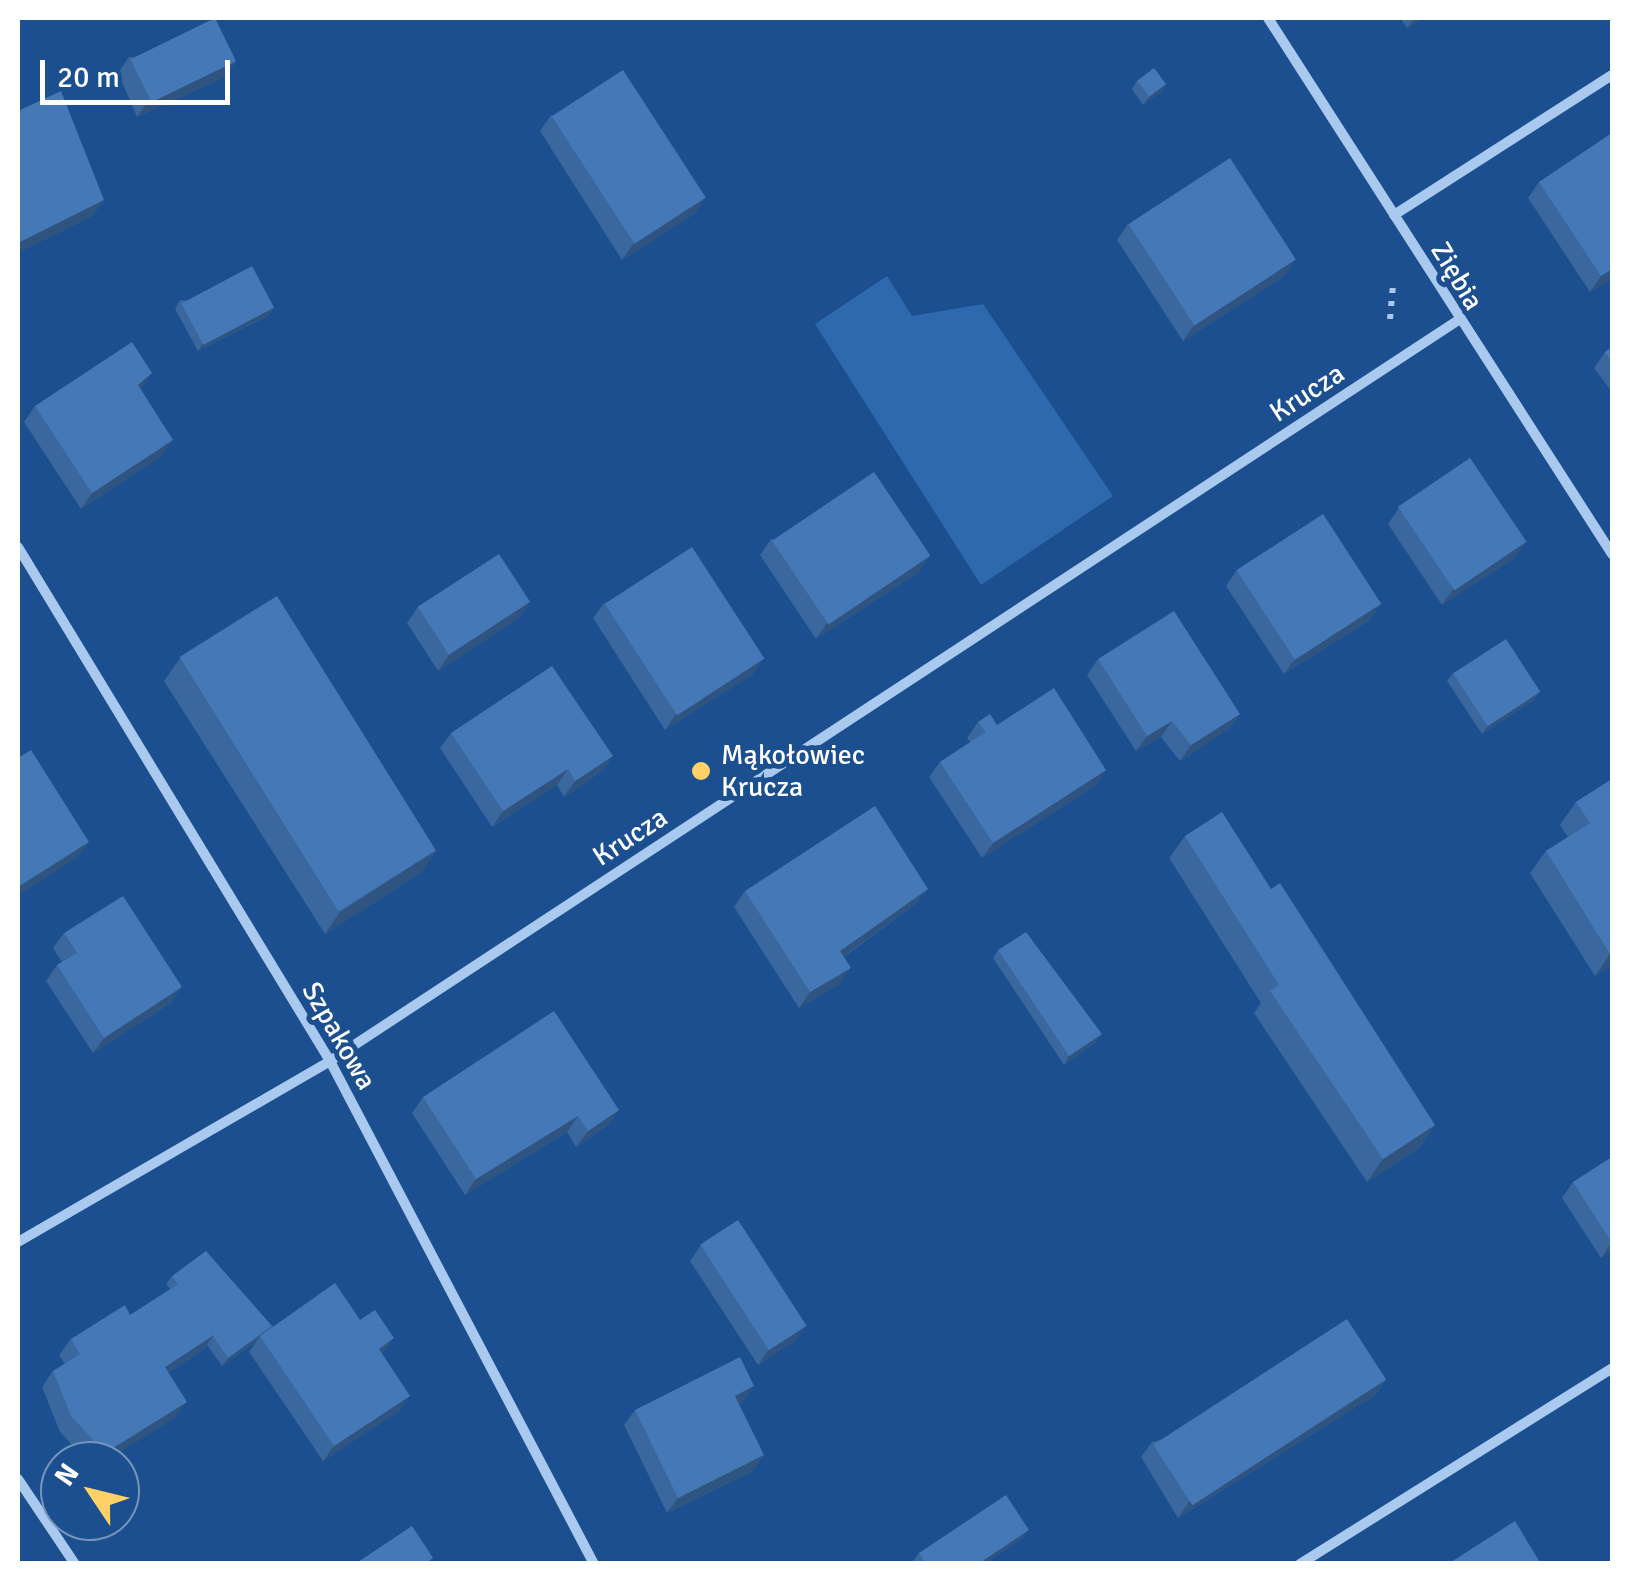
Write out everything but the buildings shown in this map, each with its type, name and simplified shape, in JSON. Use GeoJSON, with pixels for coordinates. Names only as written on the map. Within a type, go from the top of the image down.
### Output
{"type":"FeatureCollection","features":[{"type":"Feature","properties":{"kind":"street","name":"Ziębia"},"geometry":{"type":"LineString","coordinates":[[1268,18],[1457,321],[1612,554]]}},
{"type":"Feature","properties":{"kind":"street"},"geometry":{"type":"LineString","coordinates":[[1394,215],[1612,75]]}},
{"type":"Feature","properties":{"kind":"street","name":"Krucza"},"geometry":{"type":"LineString","coordinates":[[18,1242],[330,1061],[1457,321]]}},
{"type":"Feature","properties":{"kind":"street","name":"Szpakowa"},"geometry":{"type":"LineString","coordinates":[[18,547],[330,1061],[594,1564]]}},
{"type":"Feature","properties":{"kind":"street"},"geometry":{"type":"LineString","coordinates":[[1300,1564],[1612,1368]]}},
{"type":"Feature","properties":{"kind":"street"},"geometry":{"type":"LineString","coordinates":[[18,1479],[75,1564]]}},
{"type":"Feature","properties":{"kind":"shaded area"},"geometry":{"type":"Polygon","coordinates":[[[887,276],[912,316],[983,304],[1113,496],[981,585],[815,324],[887,276]]]}},
{"type":"Feature","properties":{"kind":"place","name":"Mąkołowiec Krucza"},"geometry":{"type":"Point","coordinates":[701,771]}}]}
